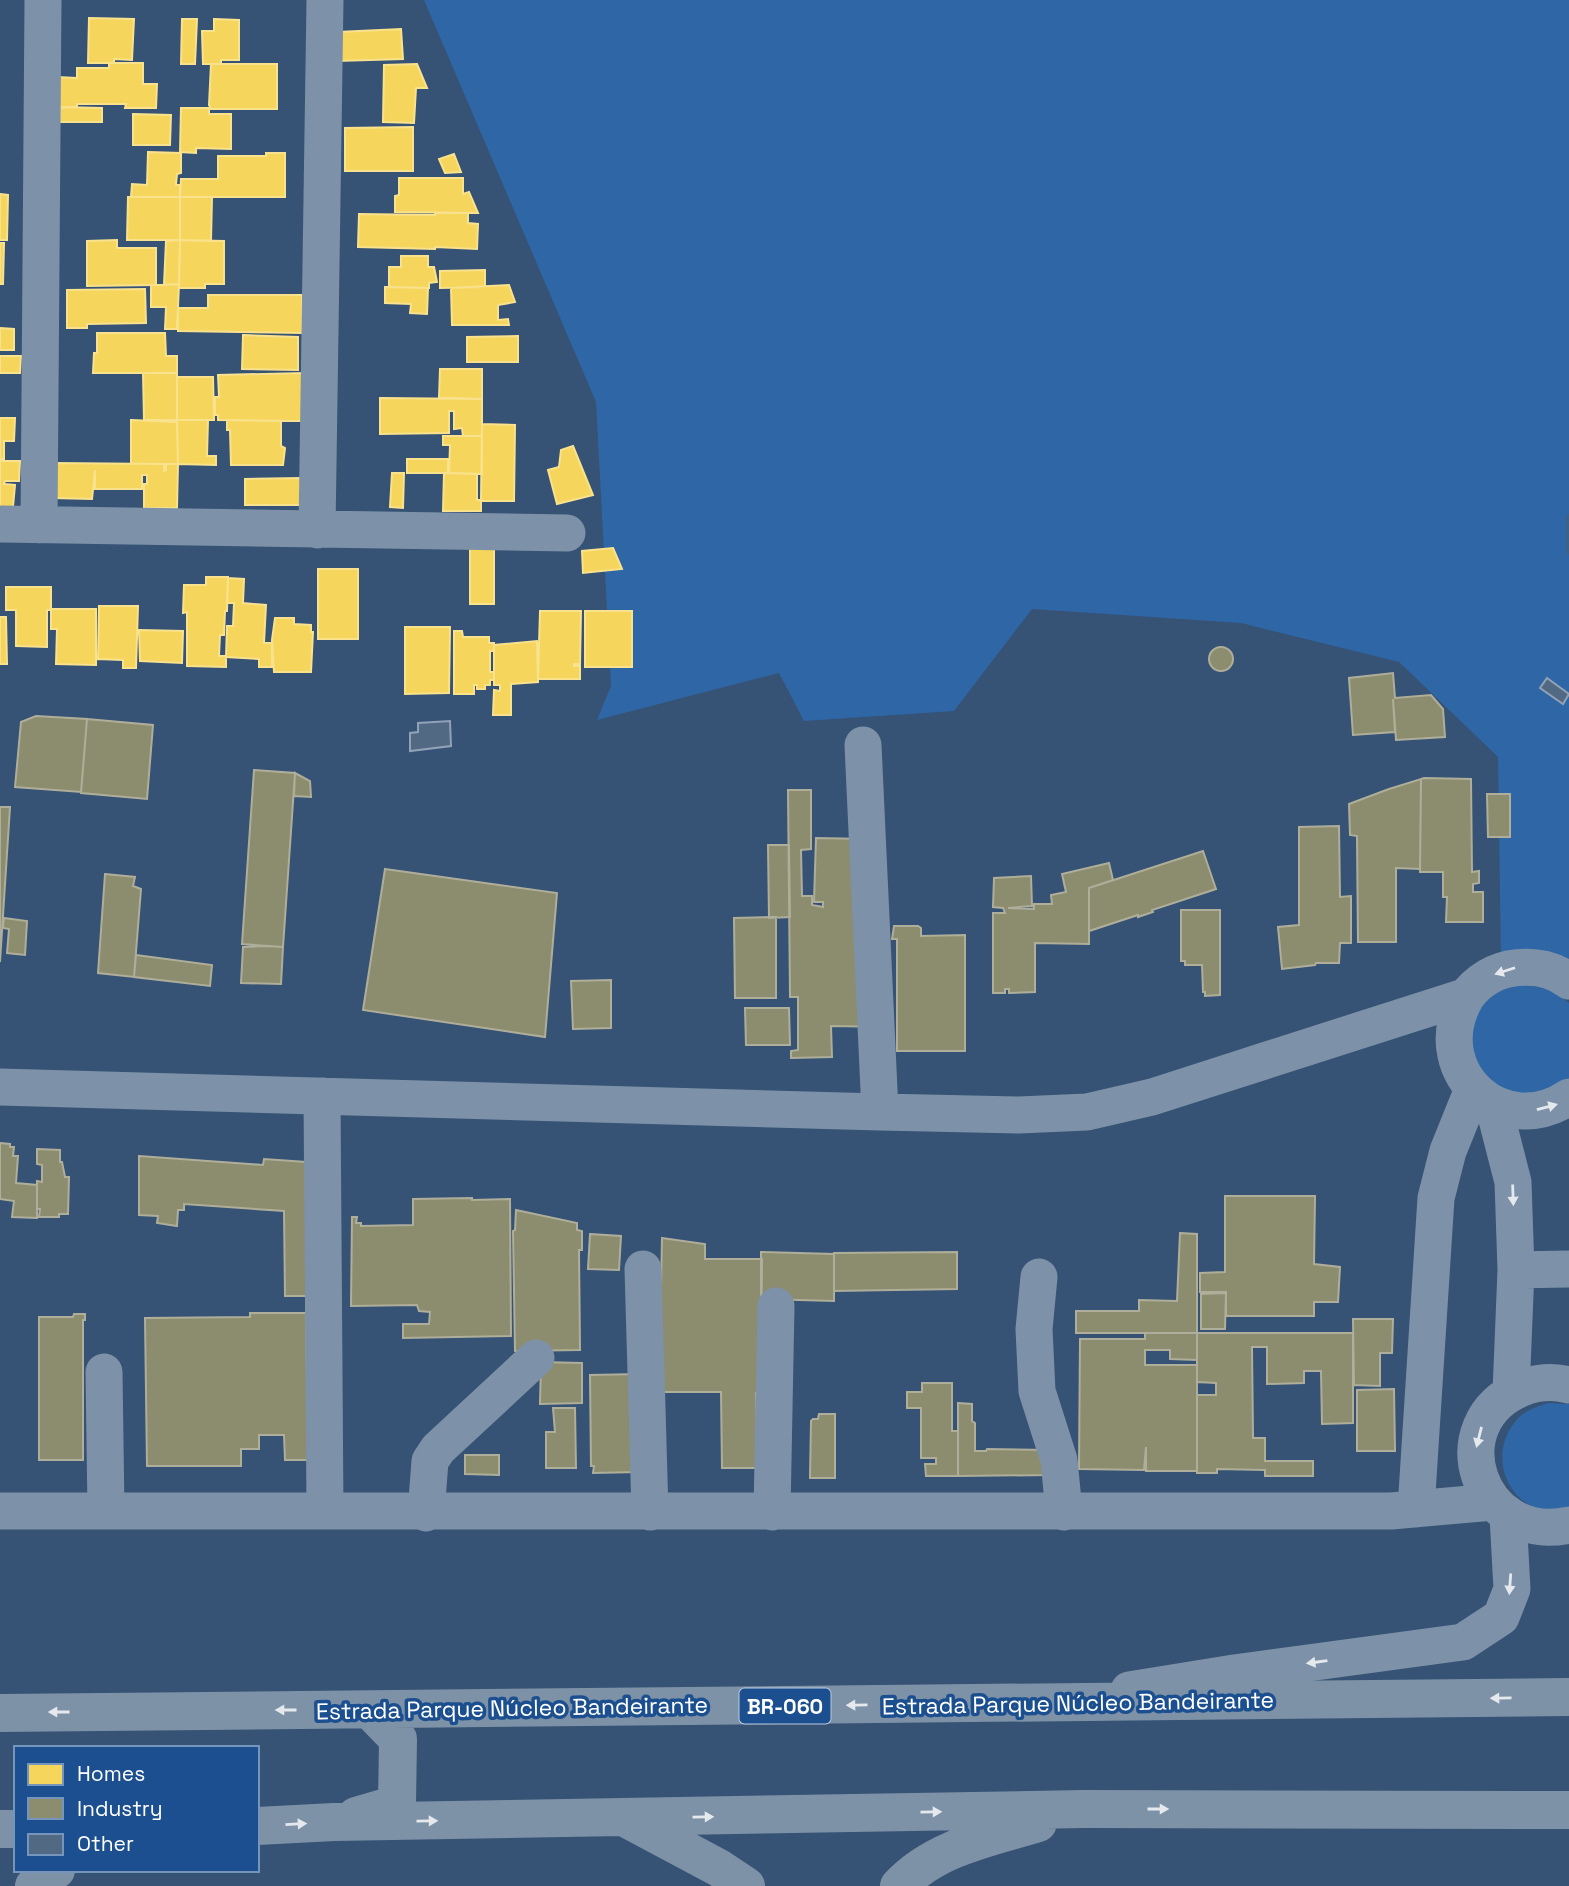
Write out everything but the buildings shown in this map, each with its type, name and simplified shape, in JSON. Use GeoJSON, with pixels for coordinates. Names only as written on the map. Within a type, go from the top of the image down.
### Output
{"type":"FeatureCollection","features":[{"type":"Feature","properties":{"kind":"highway","name":"Estrada Parque Núcleo Bandeirante"},"geometry":{"type":"LineString","coordinates":[[0,1713],[1569,1698]]}},
{"type":"Feature","properties":{"kind":"highway"},"geometry":{"type":"LineString","coordinates":[[334,1822],[397,1804],[398,1739],[370,1710]]}},
{"type":"Feature","properties":{"kind":"highway"},"geometry":{"type":"LineString","coordinates":[[259,1826],[334,1822],[1084,1809],[1569,1810]]}},
{"type":"Feature","properties":{"kind":"highway"},"geometry":{"type":"LineString","coordinates":[[899,1886],[912,1872],[944,1852],[1084,1809]]}},
{"type":"Feature","properties":{"kind":"highway"},"geometry":{"type":"LineString","coordinates":[[627,1819],[730,1880]]}},
{"type":"Feature","properties":{"kind":"highway"},"geometry":{"type":"LineString","coordinates":[[34,1886],[53,1872]]}},
{"type":"Feature","properties":{"kind":"street"},"geometry":{"type":"LineString","coordinates":[[39,524],[43,0]]}},
{"type":"Feature","properties":{"kind":"street"},"geometry":{"type":"LineString","coordinates":[[317,530],[326,0]]}},
{"type":"Feature","properties":{"kind":"street"},"geometry":{"type":"LineString","coordinates":[[0,524],[567,533]]}},
{"type":"Feature","properties":{"kind":"street"},"geometry":{"type":"LineString","coordinates":[[863,745],[880,1112]]}},
{"type":"Feature","properties":{"kind":"street"},"geometry":{"type":"LineString","coordinates":[[1511,1392],[1516,1270],[1513,1182],[1483,1097],[1459,1068],[1453,1044],[1455,1019],[1467,996],[1482,981],[1500,971],[1521,967],[1542,968],[1569,981]]}},
{"type":"Feature","properties":{"kind":"street"},"geometry":{"type":"LineString","coordinates":[[0,1087],[880,1112],[1019,1115],[1087,1112],[1152,1097],[1467,996]]}},
{"type":"Feature","properties":{"kind":"street"},"geometry":{"type":"LineString","coordinates":[[322,1096],[325,1511]]}},
{"type":"Feature","properties":{"kind":"street"},"geometry":{"type":"LineString","coordinates":[[1483,1097],[1518,1111],[1538,1110],[1558,1104],[1569,1097]]}},
{"type":"Feature","properties":{"kind":"street"},"geometry":{"type":"LineString","coordinates":[[1416,1509],[1436,1198],[1448,1151],[1483,1097]]}},
{"type":"Feature","properties":{"kind":"street"},"geometry":{"type":"LineString","coordinates":[[643,1269],[650,1512]]}},
{"type":"Feature","properties":{"kind":"street"},"geometry":{"type":"LineString","coordinates":[[1516,1270],[1569,1269]]}},
{"type":"Feature","properties":{"kind":"street"},"geometry":{"type":"LineString","coordinates":[[1039,1277],[1034,1329],[1037,1391],[1059,1460],[1064,1512]]}},
{"type":"Feature","properties":{"kind":"street"},"geometry":{"type":"LineString","coordinates":[[772,1512],[776,1306]]}},
{"type":"Feature","properties":{"kind":"street"},"geometry":{"type":"LineString","coordinates":[[426,1513],[430,1461],[438,1449],[536,1358]]}},
{"type":"Feature","properties":{"kind":"street"},"geometry":{"type":"LineString","coordinates":[[104,1372],[106,1511]]}},
{"type":"Feature","properties":{"kind":"street"},"geometry":{"type":"LineString","coordinates":[[1569,1385],[1556,1382],[1533,1383],[1511,1392],[1495,1405],[1483,1423],[1477,1443],[1476,1464],[1481,1484],[1501,1509],[1530,1526],[1554,1528],[1569,1525]]}},
{"type":"Feature","properties":{"kind":"street"},"geometry":{"type":"LineString","coordinates":[[0,1511],[426,1513],[1501,1509]]}},
{"type":"Feature","properties":{"kind":"street"},"geometry":{"type":"LineString","coordinates":[[1049,1703],[1234,1673],[1463,1642],[1501,1617],[1512,1589],[1501,1509]]}},
{"type":"Feature","properties":{"kind":"shaded area"},"geometry":{"type":"Polygon","coordinates":[[[424,0],[1569,0],[1569,962],[1501,964],[1498,757],[1399,662],[1241,623],[1032,609],[954,711],[804,721],[779,673],[597,720],[611,686],[596,402],[424,0]]]}},
{"type":"Feature","properties":{"kind":"shaded area"},"geometry":{"type":"Polygon","coordinates":[[[1517,985],[1545,989],[1569,1003],[1569,1082],[1547,1097],[1492,1089],[1471,1057],[1473,1020],[1484,1003],[1499,991],[1517,985]]]}},
{"type":"Feature","properties":{"kind":"shaded area"},"geometry":{"type":"Polygon","coordinates":[[[1548,1403],[1569,1404],[1569,1511],[1545,1512],[1529,1505],[1518,1496],[1504,1473],[1503,1447],[1507,1434],[1522,1415],[1548,1403]]]}},
{"type":"Feature","properties":{"kind":"waterway"},"geometry":{"type":"LineString","coordinates":[[1569,517],[1569,551]]}}]}
